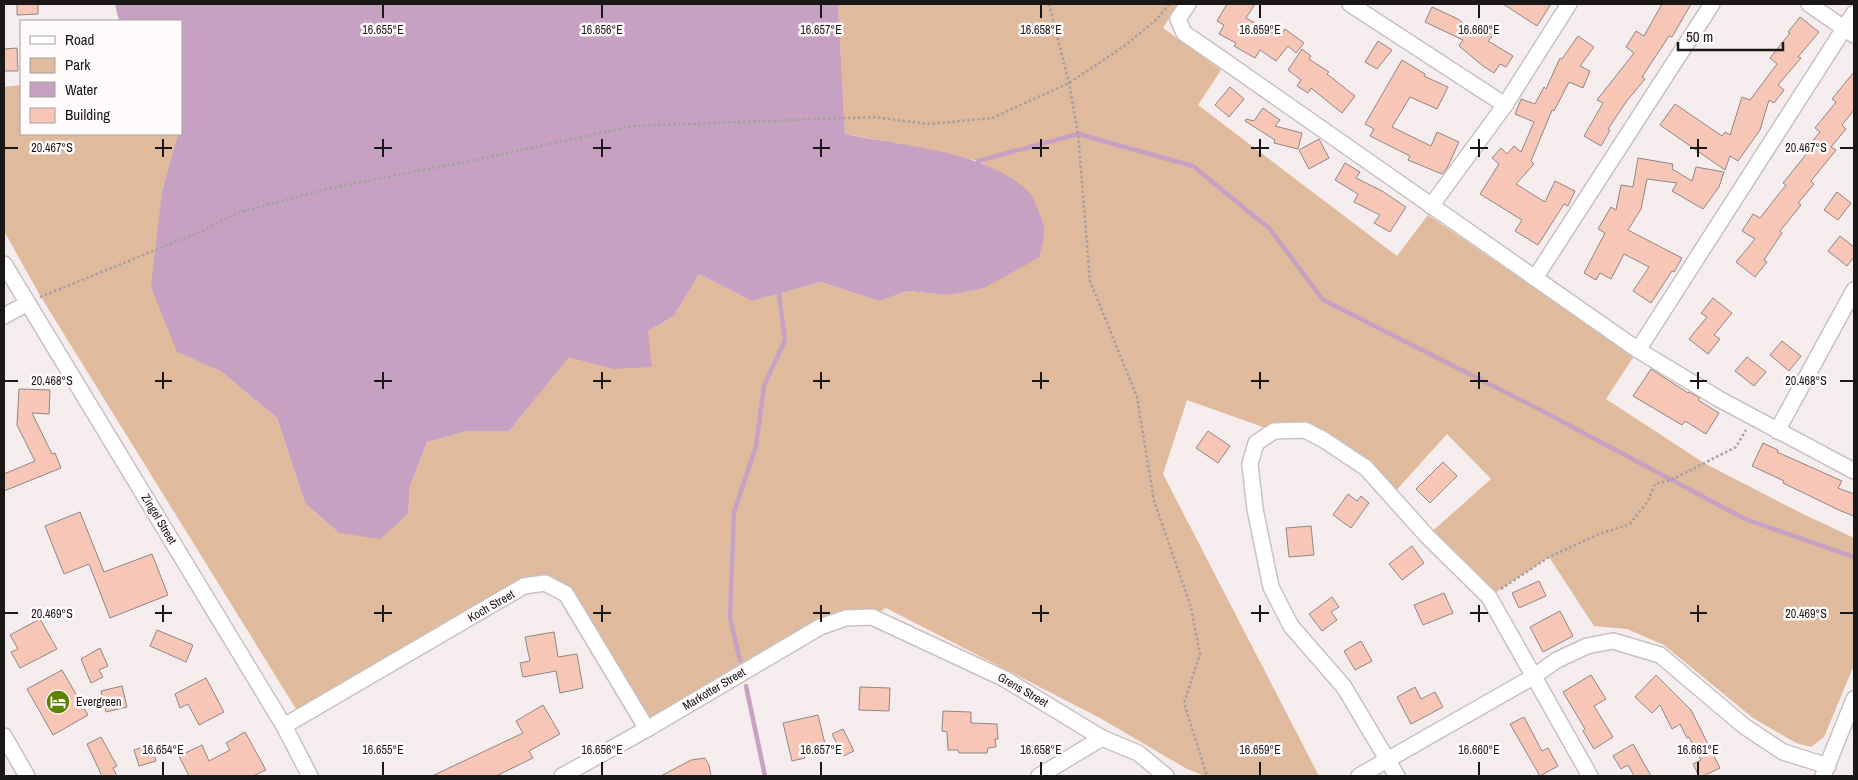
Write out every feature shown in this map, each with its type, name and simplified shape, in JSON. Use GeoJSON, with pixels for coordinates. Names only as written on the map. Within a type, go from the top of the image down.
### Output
{"type":"FeatureCollection","features":[{"type":"Feature","properties":{"kind":"street"},"geometry":{"type":"LineString","coordinates":[[1188,4],[1178,19],[1184,33],[1638,350],[1777,431],[1854,471]]}},
{"type":"Feature","properties":{"kind":"street"},"geometry":{"type":"LineString","coordinates":[[1350,4],[1505,105]]}},
{"type":"Feature","properties":{"kind":"street"},"geometry":{"type":"LineString","coordinates":[[1431,206],[1505,105],[1569,4]]}},
{"type":"Feature","properties":{"kind":"street"},"geometry":{"type":"LineString","coordinates":[[1535,278],[1712,4]]}},
{"type":"Feature","properties":{"kind":"street"},"geometry":{"type":"LineString","coordinates":[[1808,4],[1849,32]]}},
{"type":"Feature","properties":{"kind":"street"},"geometry":{"type":"LineString","coordinates":[[1638,350],[1849,32],[1854,13]]}},
{"type":"Feature","properties":{"kind":"street","name":"Zingel Street"},"geometry":{"type":"LineString","coordinates":[[4,264],[284,726],[310,776]]}},
{"type":"Feature","properties":{"kind":"street"},"geometry":{"type":"LineString","coordinates":[[1777,431],[1854,290]]}},
{"type":"Feature","properties":{"kind":"street"},"geometry":{"type":"LineString","coordinates":[[4,316],[28,303]]}},
{"type":"Feature","properties":{"kind":"street"},"geometry":{"type":"LineString","coordinates":[[1397,776],[1344,686],[1291,626],[1271,587],[1255,510],[1250,464],[1256,443],[1274,431],[1305,430],[1324,440],[1366,468],[1427,536],[1489,598],[1590,776]]}},
{"type":"Feature","properties":{"kind":"street","name":"Koch Street"},"geometry":{"type":"LineString","coordinates":[[284,726],[524,586],[545,584],[566,594],[647,729]]}},
{"type":"Feature","properties":{"kind":"street","name":"Markotter Street"},"geometry":{"type":"LineString","coordinates":[[562,776],[647,729],[820,627],[846,618],[872,617]]}},
{"type":"Feature","properties":{"kind":"street","name":"Grens Street"},"geometry":{"type":"LineString","coordinates":[[872,617],[1005,679],[1102,738],[1138,753],[1166,776]]}},
{"type":"Feature","properties":{"kind":"street"},"geometry":{"type":"LineString","coordinates":[[1359,776],[1533,676],[1557,660],[1587,646],[1613,641],[1660,655],[1744,726],[1783,752],[1826,771],[1854,699]]}},
{"type":"Feature","properties":{"kind":"street"},"geometry":{"type":"LineString","coordinates":[[4,736],[27,776]]}},
{"type":"Feature","properties":{"kind":"street"},"geometry":{"type":"LineString","coordinates":[[1039,776],[1102,738]]}},
{"type":"Feature","properties":{"kind":"path"},"geometry":{"type":"LineString","coordinates":[[1049,4],[1069,84],[1078,134],[1090,280],[1137,397],[1154,501],[1191,608],[1200,654],[1184,703],[1207,776]]}},
{"type":"Feature","properties":{"kind":"path"},"geometry":{"type":"LineString","coordinates":[[28,303],[202,231],[237,213],[335,187],[470,161],[633,126],[874,117],[928,124],[992,118],[1069,84],[1127,44],[1157,19],[1170,4]]}},
{"type":"Feature","properties":{"kind":"path"},"geometry":{"type":"LineString","coordinates":[[1489,598],[1549,557],[1599,534],[1630,524],[1648,501],[1655,484],[1671,480],[1736,447],[1754,418]]}},
{"type":"Feature","properties":{"kind":"green space"},"geometry":{"type":"Polygon","coordinates":[[[838,4],[1178,4],[1163,28],[1221,70],[1198,105],[1397,256],[1428,215],[1634,356],[1606,399],[1704,463],[1854,538],[1854,665],[1824,737],[1811,747],[1796,743],[1753,718],[1664,645],[1627,629],[1594,626],[1549,557],[1489,597],[1427,536],[1491,479],[1447,434],[1391,496],[1324,440],[1274,431],[1187,400],[1163,474],[1319,776],[1205,776],[1187,769],[1100,718],[886,608],[872,617],[846,618],[647,729],[566,594],[524,586],[301,717],[41,297],[4,231],[4,87],[20,85],[20,135],[178,135],[162,191],[177,352],[222,372],[277,418],[305,503],[339,533],[408,514],[410,486],[427,442],[467,431],[509,431],[569,356],[612,369],[648,331],[674,316],[699,274],[752,301],[821,282],[879,301],[908,291],[947,295],[1040,257],[1044,227],[1030,193],[1011,179],[978,161],[923,148],[845,134],[838,4]]]}},
{"type":"Feature","properties":{"kind":"water"},"geometry":{"type":"Polygon","coordinates":[[[115,4],[838,4],[845,134],[967,158],[1011,178],[1029,192],[1042,219],[1044,231],[1040,257],[984,288],[947,295],[908,291],[879,301],[821,282],[752,301],[699,274],[674,316],[648,331],[652,367],[612,369],[569,357],[509,431],[467,431],[427,442],[410,486],[408,514],[380,539],[339,533],[305,503],[277,418],[222,372],[177,352],[151,287],[162,191],[178,135],[182,135],[182,20],[119,20],[115,4]]]}},
{"type":"Feature","properties":{"kind":"building"},"geometry":{"type":"Polygon","coordinates":[[[17,4],[38,4],[38,14],[17,15],[17,4]]]}},
{"type":"Feature","properties":{"kind":"building"},"geometry":{"type":"Polygon","coordinates":[[[1227,4],[1255,4],[1246,18],[1280,37],[1285,29],[1304,43],[1296,53],[1288,46],[1276,61],[1260,50],[1255,58],[1234,46],[1236,43],[1219,34],[1224,25],[1217,21],[1227,4]]]}},
{"type":"Feature","properties":{"kind":"building"},"geometry":{"type":"Polygon","coordinates":[[[1503,4],[1551,4],[1537,26],[1503,4]]]}},
{"type":"Feature","properties":{"kind":"building"},"geometry":{"type":"Polygon","coordinates":[[[1662,4],[1691,4],[1672,37],[1669,36],[1642,77],[1645,79],[1626,102],[1608,129],[1610,130],[1601,146],[1584,136],[1603,103],[1597,100],[1634,53],[1626,47],[1636,31],[1644,36],[1662,4]]]}},
{"type":"Feature","properties":{"kind":"building"},"geometry":{"type":"Polygon","coordinates":[[[1432,7],[1458,19],[1478,35],[1483,28],[1493,35],[1488,41],[1513,56],[1506,67],[1500,64],[1494,73],[1459,46],[1463,40],[1425,22],[1432,7]]]}},
{"type":"Feature","properties":{"kind":"building"},"geometry":{"type":"Polygon","coordinates":[[[1800,17],[1819,32],[1798,57],[1801,58],[1778,85],[1784,90],[1774,103],[1769,100],[1760,130],[1738,161],[1730,156],[1725,170],[1660,125],[1675,104],[1722,136],[1725,132],[1730,135],[1742,97],[1750,100],[1777,64],[1770,58],[1800,17]]]}},
{"type":"Feature","properties":{"kind":"building"},"geometry":{"type":"Polygon","coordinates":[[[1578,36],[1594,47],[1580,66],[1590,71],[1583,88],[1569,82],[1554,111],[1552,110],[1531,161],[1534,164],[1516,184],[1545,202],[1555,181],[1575,191],[1568,206],[1564,204],[1538,245],[1515,231],[1522,220],[1480,194],[1499,164],[1492,158],[1501,148],[1507,154],[1514,146],[1521,152],[1534,122],[1515,114],[1521,99],[1535,104],[1544,87],[1546,89],[1560,58],[1562,59],[1578,36]]]}},
{"type":"Feature","properties":{"kind":"building"},"geometry":{"type":"Polygon","coordinates":[[[1378,41],[1392,50],[1377,69],[1365,62],[1378,41]]]}},
{"type":"Feature","properties":{"kind":"building"},"geometry":{"type":"Polygon","coordinates":[[[17,48],[18,71],[4,71],[4,49],[17,48]]]}},
{"type":"Feature","properties":{"kind":"building"},"geometry":{"type":"Polygon","coordinates":[[[1302,49],[1311,56],[1309,59],[1329,72],[1327,74],[1355,96],[1342,113],[1311,88],[1308,93],[1297,86],[1301,80],[1288,70],[1302,49]]]}},
{"type":"Feature","properties":{"kind":"building"},"geometry":{"type":"Polygon","coordinates":[[[1402,60],[1425,74],[1424,76],[1448,87],[1437,109],[1410,97],[1392,127],[1431,146],[1437,132],[1459,142],[1447,168],[1442,174],[1408,160],[1410,156],[1370,136],[1374,129],[1365,124],[1402,60]]]}},
{"type":"Feature","properties":{"kind":"building"},"geometry":{"type":"Polygon","coordinates":[[[1854,72],[1854,110],[1842,125],[1846,129],[1831,147],[1836,150],[1811,181],[1814,184],[1798,203],[1801,205],[1780,231],[1782,233],[1764,260],[1767,262],[1755,277],[1736,262],[1755,239],[1742,231],[1753,214],[1760,218],[1786,185],[1783,183],[1808,152],[1805,150],[1820,132],[1815,128],[1836,102],[1832,99],[1854,72]]]}},
{"type":"Feature","properties":{"kind":"building"},"geometry":{"type":"Polygon","coordinates":[[[1230,87],[1244,99],[1229,117],[1215,105],[1230,87]]]}},
{"type":"Feature","properties":{"kind":"building"},"geometry":{"type":"Polygon","coordinates":[[[1263,108],[1280,120],[1275,126],[1302,133],[1298,149],[1274,143],[1275,140],[1245,121],[1246,119],[1254,121],[1263,108]]]}},
{"type":"Feature","properties":{"kind":"building"},"geometry":{"type":"Polygon","coordinates":[[[1319,139],[1329,158],[1309,169],[1299,150],[1319,139]]]}},
{"type":"Feature","properties":{"kind":"building"},"geometry":{"type":"Polygon","coordinates":[[[1638,158],[1673,164],[1672,169],[1692,181],[1696,167],[1724,172],[1719,187],[1703,209],[1672,191],[1677,183],[1647,179],[1641,209],[1628,230],[1682,258],[1651,303],[1633,291],[1649,267],[1624,254],[1611,279],[1600,273],[1596,280],[1584,273],[1605,233],[1598,229],[1611,207],[1616,210],[1621,185],[1633,187],[1638,158]]]}},
{"type":"Feature","properties":{"kind":"building"},"geometry":{"type":"Polygon","coordinates":[[[1345,163],[1360,172],[1356,178],[1382,191],[1406,207],[1390,232],[1374,223],[1380,215],[1354,202],[1358,194],[1335,180],[1345,163]]]}},
{"type":"Feature","properties":{"kind":"building"},"geometry":{"type":"Polygon","coordinates":[[[1837,192],[1851,203],[1838,220],[1824,210],[1837,192]]]}},
{"type":"Feature","properties":{"kind":"building"},"geometry":{"type":"Polygon","coordinates":[[[1840,236],[1854,247],[1854,257],[1847,266],[1828,251],[1840,236]]]}},
{"type":"Feature","properties":{"kind":"building"},"geometry":{"type":"Polygon","coordinates":[[[1713,298],[1732,313],[1714,335],[1720,339],[1708,354],[1689,339],[1707,317],[1701,313],[1713,298]]]}},
{"type":"Feature","properties":{"kind":"building"},"geometry":{"type":"Polygon","coordinates":[[[1782,341],[1801,356],[1789,371],[1770,355],[1782,341]]]}},
{"type":"Feature","properties":{"kind":"building"},"geometry":{"type":"Polygon","coordinates":[[[1747,357],[1766,372],[1754,386],[1735,371],[1747,357]]]}},
{"type":"Feature","properties":{"kind":"building"},"geometry":{"type":"Polygon","coordinates":[[[1651,369],[1688,393],[1700,398],[1698,400],[1719,413],[1706,434],[1685,421],[1682,425],[1633,396],[1651,369]]]}},
{"type":"Feature","properties":{"kind":"building"},"geometry":{"type":"Polygon","coordinates":[[[19,389],[50,390],[49,414],[32,413],[52,454],[55,453],[61,468],[4,491],[4,474],[35,461],[17,425],[19,389]]]}},
{"type":"Feature","properties":{"kind":"building"},"geometry":{"type":"Polygon","coordinates":[[[1208,431],[1230,446],[1218,463],[1196,448],[1208,431]]]}},
{"type":"Feature","properties":{"kind":"building"},"geometry":{"type":"Polygon","coordinates":[[[1763,443],[1778,450],[1777,452],[1842,481],[1838,488],[1854,494],[1854,516],[1783,483],[1784,481],[1752,466],[1763,443]]]}},
{"type":"Feature","properties":{"kind":"building"},"geometry":{"type":"Polygon","coordinates":[[[1443,462],[1457,476],[1430,503],[1416,489],[1443,462]]]}},
{"type":"Feature","properties":{"kind":"building"},"geometry":{"type":"Polygon","coordinates":[[[1348,494],[1357,501],[1361,496],[1369,503],[1351,528],[1333,515],[1348,494]]]}},
{"type":"Feature","properties":{"kind":"building"},"geometry":{"type":"Polygon","coordinates":[[[80,512],[104,572],[152,554],[168,595],[110,618],[89,564],[64,574],[45,526],[80,512]]]}},
{"type":"Feature","properties":{"kind":"building"},"geometry":{"type":"Polygon","coordinates":[[[1311,526],[1314,555],[1289,557],[1286,528],[1311,526]]]}},
{"type":"Feature","properties":{"kind":"building"},"geometry":{"type":"Polygon","coordinates":[[[1412,546],[1424,563],[1402,580],[1389,564],[1412,546]]]}},
{"type":"Feature","properties":{"kind":"building"},"geometry":{"type":"Polygon","coordinates":[[[1539,581],[1546,596],[1519,608],[1512,593],[1539,581]]]}},
{"type":"Feature","properties":{"kind":"building"},"geometry":{"type":"Polygon","coordinates":[[[1444,593],[1453,613],[1423,625],[1414,605],[1444,593]]]}},
{"type":"Feature","properties":{"kind":"building"},"geometry":{"type":"Polygon","coordinates":[[[1332,597],[1339,607],[1331,612],[1337,620],[1322,631],[1309,614],[1332,597]]]}},
{"type":"Feature","properties":{"kind":"building"},"geometry":{"type":"Polygon","coordinates":[[[1560,611],[1573,636],[1543,652],[1530,627],[1560,611]]]}},
{"type":"Feature","properties":{"kind":"building"},"geometry":{"type":"Polygon","coordinates":[[[40,619],[57,649],[20,668],[11,652],[18,649],[10,635],[40,619]]]}},
{"type":"Feature","properties":{"kind":"building"},"geometry":{"type":"Polygon","coordinates":[[[157,630],[193,645],[186,662],[150,646],[157,630]]]}},
{"type":"Feature","properties":{"kind":"building"},"geometry":{"type":"Polygon","coordinates":[[[554,632],[558,657],[577,654],[583,688],[560,693],[556,671],[523,677],[520,663],[530,661],[525,637],[554,632]]]}},
{"type":"Feature","properties":{"kind":"building"},"geometry":{"type":"Polygon","coordinates":[[[1361,641],[1372,661],[1355,670],[1344,651],[1361,641]]]}},
{"type":"Feature","properties":{"kind":"building"},"geometry":{"type":"Polygon","coordinates":[[[100,648],[108,666],[99,670],[103,677],[91,683],[81,659],[100,648]]]}},
{"type":"Feature","properties":{"kind":"building","name":"Evergreen"},"geometry":{"type":"Polygon","coordinates":[[[62,670],[88,715],[53,735],[27,689],[62,670]]]}},
{"type":"Feature","properties":{"kind":"building"},"geometry":{"type":"Polygon","coordinates":[[[1591,675],[1606,699],[1594,706],[1613,737],[1594,749],[1583,731],[1585,729],[1563,692],[1591,675]]]}},
{"type":"Feature","properties":{"kind":"building"},"geometry":{"type":"Polygon","coordinates":[[[1656,675],[1691,710],[1720,768],[1699,776],[1693,764],[1701,760],[1680,724],[1672,729],[1660,705],[1652,713],[1635,697],[1656,675]]]}},
{"type":"Feature","properties":{"kind":"building"},"geometry":{"type":"Polygon","coordinates":[[[206,678],[224,712],[199,725],[188,704],[180,708],[175,694],[206,678]]]}},
{"type":"Feature","properties":{"kind":"building"},"geometry":{"type":"Polygon","coordinates":[[[122,686],[127,707],[106,712],[101,691],[122,686]]]}},
{"type":"Feature","properties":{"kind":"building"},"geometry":{"type":"Polygon","coordinates":[[[860,687],[890,688],[889,711],[859,710],[860,687]]]}},
{"type":"Feature","properties":{"kind":"building"},"geometry":{"type":"Polygon","coordinates":[[[1415,687],[1421,699],[1435,692],[1443,707],[1411,724],[1397,697],[1415,687]]]}},
{"type":"Feature","properties":{"kind":"building"},"geometry":{"type":"Polygon","coordinates":[[[543,705],[560,734],[529,751],[533,758],[496,776],[432,776],[523,733],[516,721],[543,705]]]}},
{"type":"Feature","properties":{"kind":"building"},"geometry":{"type":"Polygon","coordinates":[[[943,711],[971,712],[971,723],[997,724],[998,739],[995,739],[996,747],[988,748],[987,753],[959,753],[958,750],[948,750],[947,732],[942,731],[943,711]]]}},
{"type":"Feature","properties":{"kind":"building"},"geometry":{"type":"Polygon","coordinates":[[[818,715],[825,744],[803,749],[805,758],[792,761],[783,723],[818,715]]]}},
{"type":"Feature","properties":{"kind":"building"},"geometry":{"type":"Polygon","coordinates":[[[1524,717],[1542,751],[1548,748],[1558,766],[1540,776],[1510,724],[1524,717]]]}},
{"type":"Feature","properties":{"kind":"building"},"geometry":{"type":"Polygon","coordinates":[[[843,729],[854,751],[843,756],[832,734],[843,729]]]}},
{"type":"Feature","properties":{"kind":"building"},"geometry":{"type":"Polygon","coordinates":[[[245,732],[266,770],[253,776],[189,776],[179,756],[202,745],[209,761],[230,750],[226,743],[245,732]]]}},
{"type":"Feature","properties":{"kind":"building"},"geometry":{"type":"Polygon","coordinates":[[[101,737],[117,766],[113,768],[117,776],[102,776],[87,744],[101,737]]]}},
{"type":"Feature","properties":{"kind":"building"},"geometry":{"type":"Polygon","coordinates":[[[151,744],[156,761],[139,766],[134,750],[151,744]]]}},
{"type":"Feature","properties":{"kind":"building"},"geometry":{"type":"Polygon","coordinates":[[[1633,744],[1651,776],[1634,776],[1628,765],[1621,769],[1613,756],[1633,744]]]}},
{"type":"Feature","properties":{"kind":"building"},"geometry":{"type":"Polygon","coordinates":[[[705,758],[709,765],[711,776],[661,776],[691,760],[705,758]]]}},
{"type":"Feature","properties":{"kind":"waterway"},"geometry":{"type":"LineString","coordinates":[[978,161],[1078,134],[1193,166],[1270,229],[1323,300],[1535,407],[1745,519],[1854,557]]}},
{"type":"Feature","properties":{"kind":"waterway"},"geometry":{"type":"LineString","coordinates":[[740,660],[730,618],[734,512],[756,446],[764,386],[785,340],[779,294]]}},
{"type":"Feature","properties":{"kind":"waterway"},"geometry":{"type":"LineString","coordinates":[[746,686],[765,776]]}},
{"type":"Feature","properties":{"kind":"place","name":"Evergreen"},"geometry":{"type":"Point","coordinates":[58,702]}}]}
